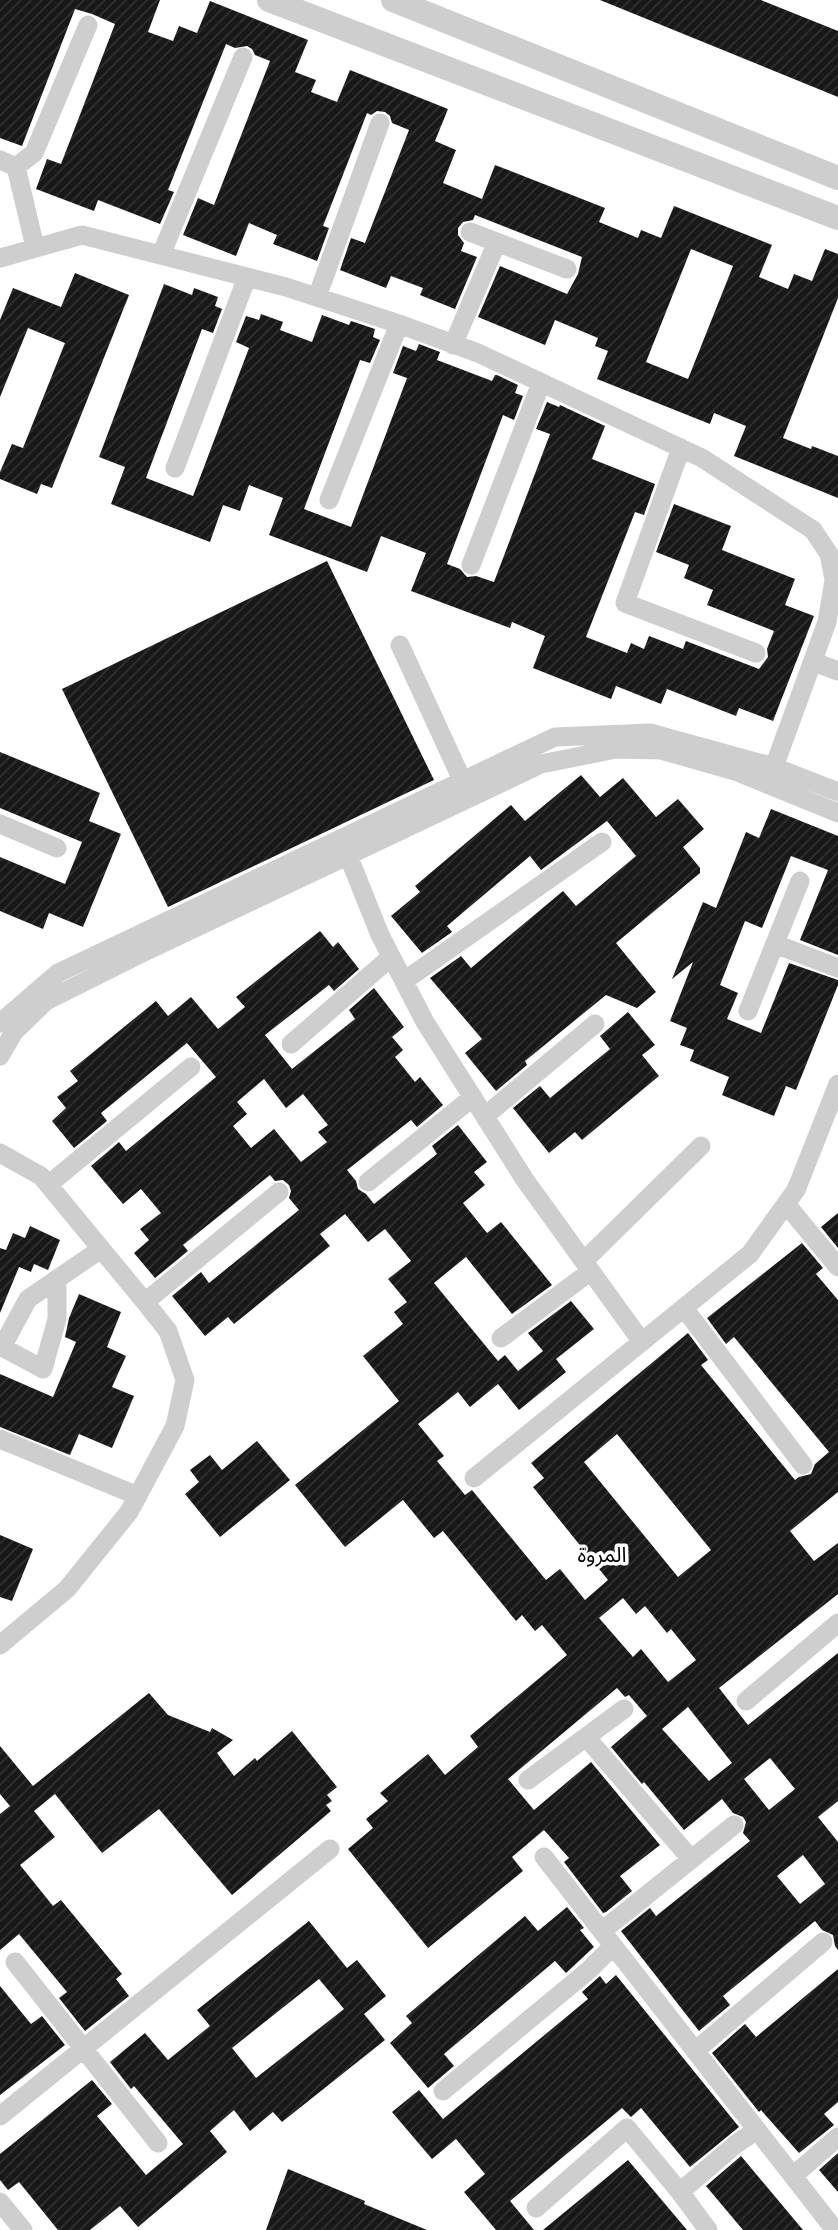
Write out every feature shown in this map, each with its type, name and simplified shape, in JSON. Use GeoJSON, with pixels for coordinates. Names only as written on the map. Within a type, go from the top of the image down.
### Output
{"type":"FeatureCollection","features":[{"type":"Feature","properties":{"kind":"street"},"geometry":{"type":"LineString","coordinates":[[269,0],[838,218]]}},
{"type":"Feature","properties":{"kind":"street"},"geometry":{"type":"LineString","coordinates":[[393,0],[838,178]]}},
{"type":"Feature","properties":{"kind":"street"},"geometry":{"type":"LineString","coordinates":[[35,247],[8,164],[34,153],[88,25]]}},
{"type":"Feature","properties":{"kind":"street"},"geometry":{"type":"LineString","coordinates":[[161,255],[243,57]]}},
{"type":"Feature","properties":{"kind":"street"},"geometry":{"type":"LineString","coordinates":[[317,297],[380,123]]}},
{"type":"Feature","properties":{"kind":"street"},"geometry":{"type":"LineString","coordinates":[[743,181],[760,147]]}},
{"type":"Feature","properties":{"kind":"street"},"geometry":{"type":"LineString","coordinates":[[470,232],[567,270]]}},
{"type":"Feature","properties":{"kind":"street"},"geometry":{"type":"LineString","coordinates":[[0,258],[82,235],[247,277],[399,324],[478,353],[702,458],[813,530],[834,550],[834,580],[827,622],[774,767]]}},
{"type":"Feature","properties":{"kind":"street"},"geometry":{"type":"LineString","coordinates":[[453,345],[497,242]]}},
{"type":"Feature","properties":{"kind":"street"},"geometry":{"type":"LineString","coordinates":[[175,468],[247,277]]}},
{"type":"Feature","properties":{"kind":"street"},"geometry":{"type":"LineString","coordinates":[[329,500],[399,324]]}},
{"type":"Feature","properties":{"kind":"street"},"geometry":{"type":"LineString","coordinates":[[471,565],[541,383]]}},
{"type":"Feature","properties":{"kind":"street"},"geometry":{"type":"LineString","coordinates":[[681,448],[625,603],[756,653]]}},
{"type":"Feature","properties":{"kind":"street"},"geometry":{"type":"LineString","coordinates":[[400,645],[463,782]]}},
{"type":"Feature","properties":{"kind":"street"},"geometry":{"type":"LineString","coordinates":[[814,662],[838,671]]}},
{"type":"Feature","properties":{"kind":"street"},"geometry":{"type":"LineString","coordinates":[[0,1023],[58,974],[555,737],[650,733],[774,767],[838,792]]}},
{"type":"Feature","properties":{"kind":"street"},"geometry":{"type":"LineString","coordinates":[[0,1056],[14,1032],[46,1001],[541,764],[616,749],[661,750],[734,771],[838,813]]}},
{"type":"Feature","properties":{"kind":"street"},"geometry":{"type":"LineString","coordinates":[[0,824],[57,848]]}},
{"type":"Feature","properties":{"kind":"street"},"geometry":{"type":"LineString","coordinates":[[404,981],[602,842]]}},
{"type":"Feature","properties":{"kind":"street"},"geometry":{"type":"LineString","coordinates":[[348,855],[380,935],[425,1022],[524,1180],[642,1342]]}},
{"type":"Feature","properties":{"kind":"street"},"geometry":{"type":"LineString","coordinates":[[748,1011],[800,881]]}},
{"type":"Feature","properties":{"kind":"street"},"geometry":{"type":"LineString","coordinates":[[775,944],[838,968]]}},
{"type":"Feature","properties":{"kind":"street"},"geometry":{"type":"LineString","coordinates":[[291,1044],[391,957]]}},
{"type":"Feature","properties":{"kind":"street"},"geometry":{"type":"LineString","coordinates":[[485,1116],[594,1024]]}},
{"type":"Feature","properties":{"kind":"street"},"geometry":{"type":"LineString","coordinates":[[48,1185],[191,1067]]}},
{"type":"Feature","properties":{"kind":"street"},"geometry":{"type":"LineString","coordinates":[[474,1478],[750,1254],[796,1190],[838,1084]]}},
{"type":"Feature","properties":{"kind":"street"},"geometry":{"type":"LineString","coordinates":[[368,1182],[473,1097]]}},
{"type":"Feature","properties":{"kind":"street"},"geometry":{"type":"LineString","coordinates":[[500,1338],[587,1266],[702,1146]]}},
{"type":"Feature","properties":{"kind":"street"},"geometry":{"type":"LineString","coordinates":[[0,1153],[41,1176],[145,1302],[168,1331],[186,1380],[176,1426],[129,1512],[67,1589],[0,1644]]}},
{"type":"Feature","properties":{"kind":"street"},"geometry":{"type":"LineString","coordinates":[[145,1302],[279,1192]]}},
{"type":"Feature","properties":{"kind":"street"},"geometry":{"type":"LineString","coordinates":[[786,1204],[838,1267]]}},
{"type":"Feature","properties":{"kind":"street"},"geometry":{"type":"LineString","coordinates":[[57,1279],[101,1249]]}},
{"type":"Feature","properties":{"kind":"street"},"geometry":{"type":"LineString","coordinates":[[684,1308],[803,1465]]}},
{"type":"Feature","properties":{"kind":"street"},"geometry":{"type":"LineString","coordinates":[[0,1439],[138,1496]]}},
{"type":"Feature","properties":{"kind":"street"},"geometry":{"type":"LineString","coordinates":[[746,1701],[838,1623]]}},
{"type":"Feature","properties":{"kind":"street"},"geometry":{"type":"LineString","coordinates":[[528,1780],[624,1709]]}},
{"type":"Feature","properties":{"kind":"street"},"geometry":{"type":"LineString","coordinates":[[586,1737],[691,1859]]}},
{"type":"Feature","properties":{"kind":"street"},"geometry":{"type":"LineString","coordinates":[[443,2091],[589,1970],[607,1939],[691,1859],[734,1825]]}},
{"type":"Feature","properties":{"kind":"street"},"geometry":{"type":"LineString","coordinates":[[0,2116],[330,1849]]}},
{"type":"Feature","properties":{"kind":"street"},"geometry":{"type":"LineString","coordinates":[[544,1857],[835,2230]]}},
{"type":"Feature","properties":{"kind":"street"},"geometry":{"type":"LineString","coordinates":[[695,2051],[823,1942]]}},
{"type":"Feature","properties":{"kind":"street"},"geometry":{"type":"LineString","coordinates":[[15,1962],[158,2143]]}},
{"type":"Feature","properties":{"kind":"street"},"geometry":{"type":"LineString","coordinates":[[536,2208],[627,2128],[708,2230]]}},
{"type":"Feature","properties":{"kind":"street"},"geometry":{"type":"LineString","coordinates":[[680,2192],[736,2144],[757,2130]]}},
{"type":"Feature","properties":{"kind":"street"},"geometry":{"type":"LineString","coordinates":[[793,2176],[838,2137]]}},
{"type":"Feature","properties":{"kind":"street"},"geometry":{"type":"LineString","coordinates":[[0,2202],[23,2230]]}},
{"type":"Feature","properties":{"kind":"building"},"geometry":{"type":"Polygon","coordinates":[[[0,0],[160,0],[148,32],[173,41],[179,26],[197,33],[210,1],[308,40],[295,72],[316,80],[311,92],[337,102],[350,70],[448,109],[435,141],[456,150],[443,183],[482,199],[495,165],[605,208],[599,222],[638,238],[641,230],[661,238],[674,206],[772,245],[759,277],[788,289],[794,274],[812,281],[825,249],[838,254],[838,298],[783,438],[838,456],[838,498],[734,456],[746,426],[714,413],[710,424],[597,379],[608,351],[595,346],[598,338],[555,320],[545,345],[478,317],[500,266],[567,294],[578,274],[582,257],[475,215],[473,220],[463,222],[458,228],[458,235],[464,243],[461,251],[477,257],[455,309],[420,295],[423,288],[391,276],[386,288],[340,270],[351,238],[365,243],[409,130],[392,123],[385,112],[377,111],[371,115],[367,113],[323,226],[329,228],[317,261],[273,244],[277,235],[249,223],[236,256],[183,235],[198,198],[214,205],[270,61],[255,55],[247,46],[235,48],[226,44],[168,190],[174,192],[160,224],[98,200],[94,211],[36,189],[47,159],[61,164],[115,24],[75,9],[22,146],[0,138],[0,0]],[[691,249],[646,362],[688,379],[733,266],[691,249]]]}},
{"type":"Feature","properties":{"kind":"building"},"geometry":{"type":"Polygon","coordinates":[[[600,0],[761,0],[838,31],[838,97],[600,0]]]}},
{"type":"Feature","properties":{"kind":"building"},"geometry":{"type":"Polygon","coordinates":[[[75,273],[129,295],[52,488],[41,484],[37,494],[0,479],[0,472],[12,444],[23,448],[65,343],[28,328],[0,397],[0,320],[13,288],[61,307],[75,273]]]}},
{"type":"Feature","properties":{"kind":"building"},"geometry":{"type":"Polygon","coordinates":[[[164,284],[192,295],[194,288],[218,297],[215,306],[222,309],[213,333],[202,329],[146,478],[193,496],[249,348],[236,342],[246,316],[259,320],[261,314],[283,322],[280,330],[312,342],[322,315],[349,325],[351,321],[375,329],[373,337],[380,340],[370,363],[360,360],[304,509],[351,527],[407,378],[393,373],[403,346],[416,351],[419,344],[440,352],[437,360],[492,381],[497,375],[518,385],[515,393],[523,396],[514,420],[503,415],[447,564],[460,569],[467,577],[476,576],[494,582],[550,434],[536,429],[547,402],[559,407],[560,405],[605,426],[592,459],[655,484],[644,515],[635,512],[586,637],[627,653],[631,643],[644,649],[649,636],[683,649],[686,641],[759,669],[768,657],[767,649],[774,631],[707,605],[713,590],[684,578],[689,565],[656,552],[674,504],[731,526],[722,550],[795,579],[785,605],[814,616],[773,721],[739,708],[736,716],[667,689],[661,704],[616,686],[611,699],[533,668],[545,636],[512,622],[510,628],[411,591],[426,553],[381,536],[367,572],[269,535],[283,498],[249,485],[240,511],[223,505],[210,542],[111,504],[125,467],[99,457],[164,284]]]}},
{"type":"Feature","properties":{"kind":"building"},"geometry":{"type":"Polygon","coordinates":[[[327,561],[434,780],[168,907],[62,689],[327,561]]]}},
{"type":"Feature","properties":{"kind":"building"},"geometry":{"type":"Polygon","coordinates":[[[0,752],[100,793],[89,821],[121,834],[83,927],[49,913],[43,929],[0,911],[0,857],[65,884],[82,842],[0,808],[0,752]]]}},
{"type":"Feature","properties":{"kind":"building"},"geometry":{"type":"Polygon","coordinates":[[[581,775],[600,797],[623,778],[656,817],[678,799],[704,829],[683,847],[700,868],[700,873],[616,943],[656,992],[637,1008],[606,995],[525,1061],[527,1065],[496,1091],[465,1053],[482,1039],[430,978],[461,956],[471,968],[563,891],[576,906],[636,856],[607,821],[541,870],[530,856],[447,926],[452,932],[422,953],[391,916],[420,892],[415,886],[511,805],[525,821],[581,775]]]}},
{"type":"Feature","properties":{"kind":"building"},"geometry":{"type":"Polygon","coordinates":[[[771,809],[838,836],[838,955],[800,940],[828,870],[791,856],[762,928],[745,921],[720,985],[738,993],[727,1019],[761,1033],[789,963],[838,980],[796,1090],[786,1086],[774,1116],[722,1095],[729,1077],[690,1061],[694,1050],[680,1045],[687,1028],[670,1021],[693,962],[672,979],[703,902],[716,908],[746,832],[759,838],[771,809]]]}},
{"type":"Feature","properties":{"kind":"building"},"geometry":{"type":"Polygon","coordinates":[[[320,931],[333,947],[338,942],[359,969],[334,991],[329,985],[265,1035],[292,1069],[355,1019],[349,1010],[374,988],[404,1027],[392,1037],[403,1050],[395,1057],[415,1082],[420,1077],[443,1105],[417,1127],[411,1120],[347,1170],[356,1181],[358,1189],[374,1204],[437,1154],[432,1146],[458,1125],[487,1162],[474,1172],[485,1185],[463,1203],[487,1233],[501,1222],[552,1285],[512,1314],[466,1257],[434,1283],[498,1361],[505,1355],[518,1371],[543,1351],[528,1333],[571,1301],[594,1329],[556,1359],[566,1372],[519,1410],[498,1384],[470,1407],[458,1392],[418,1424],[444,1456],[437,1461],[465,1495],[472,1490],[546,1580],[560,1569],[585,1600],[608,1580],[533,1487],[544,1478],[531,1463],[688,1333],[708,1360],[701,1365],[795,1480],[811,1474],[815,1464],[829,1452],[734,1337],[726,1344],[707,1318],[802,1243],[823,1268],[816,1274],[838,1300],[838,1492],[790,1531],[814,1561],[838,1543],[838,1594],[719,1688],[748,1725],[838,1653],[838,1801],[818,1817],[838,1842],[838,1950],[833,1935],[822,1930],[815,1921],[723,1996],[730,2005],[699,2031],[621,1931],[650,1908],[656,1916],[750,1841],[743,1833],[746,1822],[743,1817],[733,1813],[722,1799],[684,1830],[611,1747],[647,1716],[629,1695],[625,1697],[617,1688],[508,1779],[534,1810],[591,1762],[660,1845],[620,1876],[632,1891],[606,1912],[603,1913],[564,1862],[569,1858],[544,1830],[512,1857],[523,1871],[428,1948],[348,1849],[373,1828],[366,1819],[388,1801],[380,1793],[428,1754],[445,1775],[478,1747],[470,1736],[567,1655],[542,1625],[535,1631],[522,1615],[516,1621],[443,1531],[434,1538],[403,1500],[345,1547],[295,1485],[399,1401],[363,1356],[403,1324],[394,1312],[407,1302],[388,1279],[411,1261],[385,1229],[368,1242],[345,1214],[320,1234],[330,1246],[234,1324],[228,1317],[205,1336],[172,1296],[201,1272],[209,1283],[299,1210],[289,1198],[289,1185],[283,1180],[275,1181],[270,1175],[183,1245],[188,1251],[155,1278],[134,1253],[149,1240],[140,1229],[161,1213],[141,1189],[123,1204],[91,1166],[119,1142],[126,1151],[216,1077],[187,1043],[101,1113],[107,1121],[74,1148],[52,1121],[66,1108],[57,1097],[78,1081],[70,1071],[156,1001],[168,1016],[191,997],[218,1029],[245,1007],[236,997],[320,931]],[[264,1079],[237,1102],[247,1114],[233,1126],[251,1148],[274,1129],[301,1162],[327,1142],[318,1132],[328,1125],[303,1094],[286,1108],[264,1079]],[[617,1434],[584,1462],[678,1577],[711,1550],[617,1434]],[[623,1598],[599,1618],[633,1657],[641,1649],[668,1682],[696,1660],[671,1629],[667,1633],[645,1606],[636,1614],[623,1598]],[[688,1707],[662,1729],[709,1781],[732,1763],[688,1707]],[[770,1758],[744,1779],[769,1810],[795,1789],[770,1758]],[[803,1855],[777,1876],[800,1904],[825,1884],[803,1855]]]}},
{"type":"Feature","properties":{"kind":"building"},"geometry":{"type":"Polygon","coordinates":[[[628,1012],[655,1045],[642,1055],[659,1076],[582,1140],[575,1132],[549,1153],[513,1108],[540,1086],[550,1098],[610,1049],[600,1036],[628,1012]]]}},
{"type":"Feature","properties":{"kind":"building"},"geometry":{"type":"Polygon","coordinates":[[[838,1213],[838,1248],[821,1227],[838,1213]]]}},
{"type":"Feature","properties":{"kind":"building"},"geometry":{"type":"Polygon","coordinates":[[[30,1226],[60,1240],[48,1270],[34,1264],[31,1272],[19,1267],[0,1313],[0,1248],[6,1250],[13,1233],[25,1238],[30,1226]]]}},
{"type":"Feature","properties":{"kind":"building"},"geometry":{"type":"Polygon","coordinates":[[[79,1294],[121,1312],[107,1347],[126,1356],[112,1387],[134,1396],[112,1448],[79,1434],[70,1455],[0,1427],[0,1374],[53,1397],[76,1342],[65,1337],[79,1294]]]}},
{"type":"Feature","properties":{"kind":"building"},"geometry":{"type":"Polygon","coordinates":[[[257,1441],[290,1480],[220,1537],[185,1494],[199,1482],[190,1470],[210,1455],[222,1470],[257,1441]]]}},
{"type":"Feature","properties":{"kind":"building"},"geometry":{"type":"Polygon","coordinates":[[[0,1535],[33,1549],[12,1601],[0,1597],[0,1535]]]}},
{"type":"Feature","properties":{"kind":"building"},"geometry":{"type":"Polygon","coordinates":[[[149,1693],[168,1715],[210,1732],[212,1728],[233,1740],[217,1753],[234,1776],[255,1758],[257,1761],[292,1731],[337,1787],[327,1795],[332,1801],[326,1805],[331,1811],[232,1895],[159,1809],[102,1853],[55,1794],[34,1811],[55,1837],[20,1865],[53,1906],[61,1900],[122,1974],[116,1979],[129,1996],[85,2031],[59,1998],[67,1992],[19,1934],[0,1950],[0,1814],[10,1806],[0,1794],[0,1746],[33,1786],[149,1693]]]}},
{"type":"Feature","properties":{"kind":"building"},"geometry":{"type":"Polygon","coordinates":[[[567,1907],[584,1928],[580,1930],[594,1947],[566,1973],[555,1961],[444,2054],[454,2066],[428,2088],[390,2043],[412,2023],[406,2016],[525,1916],[538,1931],[567,1907]]]}},
{"type":"Feature","properties":{"kind":"building"},"geometry":{"type":"Polygon","coordinates":[[[309,1921],[347,1968],[357,1960],[386,1996],[364,2014],[385,2040],[282,2122],[273,2112],[250,2131],[234,2110],[210,2131],[227,2152],[138,2227],[120,2206],[90,2230],[58,2230],[19,2182],[8,2190],[0,2180],[0,2154],[92,2080],[112,2104],[97,2116],[146,2175],[183,2144],[134,2086],[131,2089],[110,2062],[145,2033],[168,2060],[210,2026],[197,2010],[309,1921]],[[319,1979],[232,2048],[256,2078],[344,2009],[319,1979]]]}},
{"type":"Feature","properties":{"kind":"building"},"geometry":{"type":"Polygon","coordinates":[[[838,1969],[838,2102],[824,2114],[834,2125],[799,2153],[761,2110],[759,2112],[712,2053],[745,2024],[756,2037],[838,1969]]]}},
{"type":"Feature","properties":{"kind":"building"},"geometry":{"type":"Polygon","coordinates":[[[616,1975],[739,2127],[690,2167],[641,2108],[631,2117],[622,2108],[510,2201],[534,2230],[496,2230],[464,2192],[485,2174],[456,2139],[432,2159],[392,2112],[419,2090],[443,2119],[588,1999],[582,1992],[600,1976],[606,1984],[616,1975]]]}},
{"type":"Feature","properties":{"kind":"building"},"geometry":{"type":"Polygon","coordinates":[[[0,1986],[31,2024],[42,2016],[65,2045],[0,2095],[0,1986]]]}},
{"type":"Feature","properties":{"kind":"building"},"geometry":{"type":"Polygon","coordinates":[[[838,2153],[838,2192],[819,2170],[838,2153]]]}},
{"type":"Feature","properties":{"kind":"building"},"geometry":{"type":"Polygon","coordinates":[[[741,2156],[803,2230],[743,2230],[706,2186],[741,2156]]]}},
{"type":"Feature","properties":{"kind":"building"},"geometry":{"type":"Polygon","coordinates":[[[628,2160],[687,2230],[543,2230],[628,2160]]]}},
{"type":"Feature","properties":{"kind":"building"},"geometry":{"type":"Polygon","coordinates":[[[288,2169],[365,2201],[364,2204],[427,2230],[266,2230],[288,2169]]]}},
{"type":"Feature","properties":{"kind":"district","name":"المروة"},"geometry":{"type":"Point","coordinates":[602,1554]}}]}
